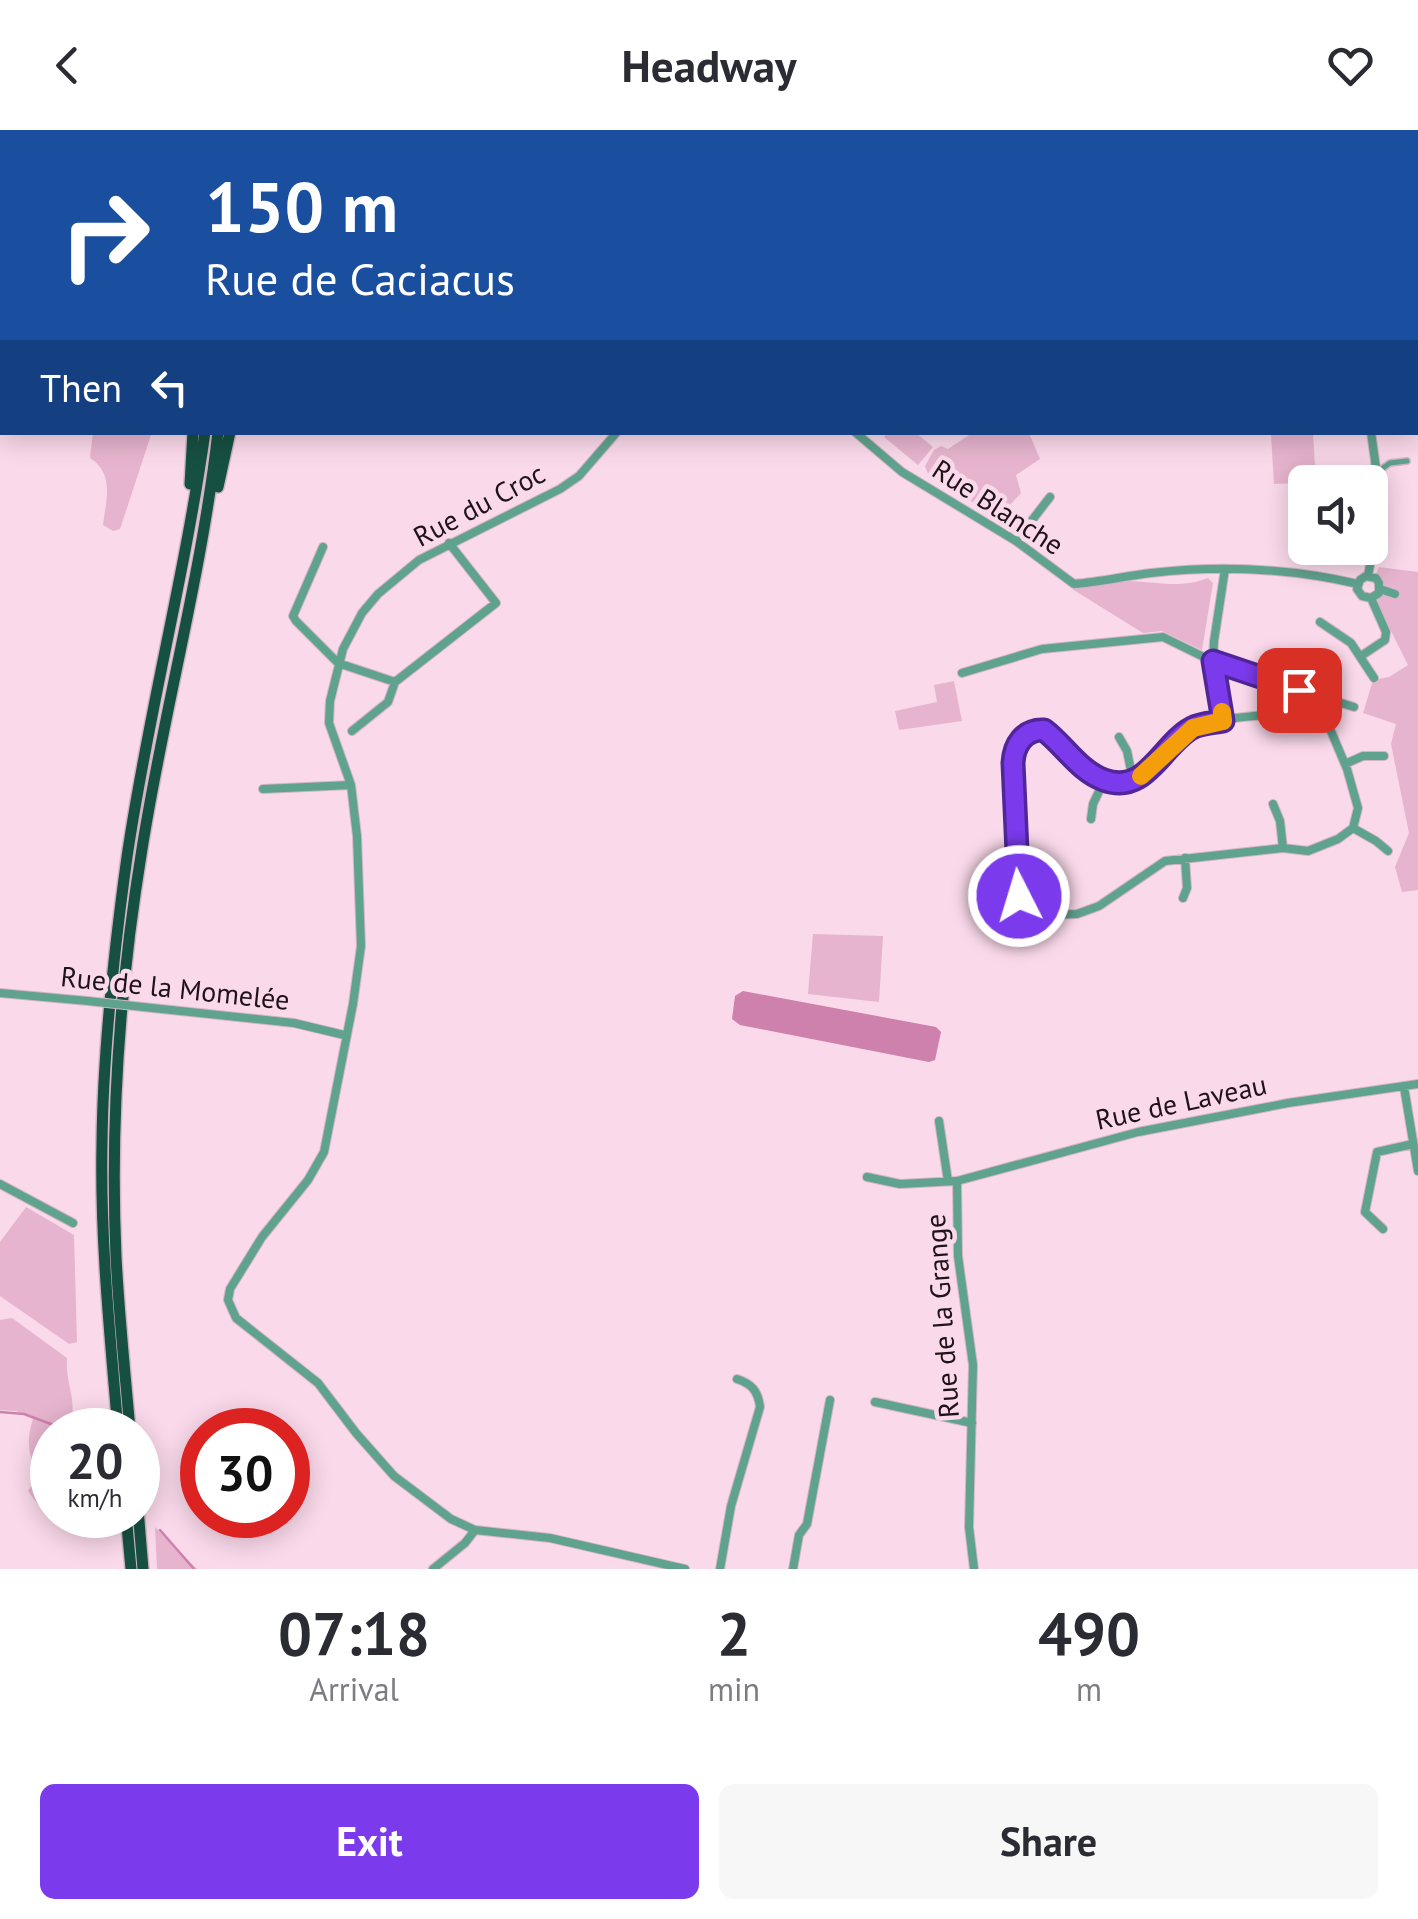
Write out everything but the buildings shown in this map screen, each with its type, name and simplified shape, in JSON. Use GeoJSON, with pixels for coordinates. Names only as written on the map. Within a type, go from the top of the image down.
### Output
{"type":"FeatureCollection","features":[{"type":"Feature","properties":{"kind":"highway"},"geometry":{"type":"LineString","coordinates":[[176,602],[193,435]]}},
{"type":"Feature","properties":{"kind":"highway"},"geometry":{"type":"LineString","coordinates":[[116,1408],[106,1288],[102,1144],[110,1015],[128,854],[204,435]]}},
{"type":"Feature","properties":{"kind":"highway"},"geometry":{"type":"LineString","coordinates":[[128,1408],[115,1202],[121,1036],[142,849],[201,546],[218,435]]}},
{"type":"Feature","properties":{"kind":"highway"},"geometry":{"type":"LineString","coordinates":[[201,546],[214,513],[229,435]]}},
{"type":"Feature","properties":{"kind":"highway"},"geometry":{"type":"LineString","coordinates":[[128,1538],[131,1569]]}},
{"type":"Feature","properties":{"kind":"highway"},"geometry":{"type":"LineString","coordinates":[[140,1538],[143,1569]]}},
{"type":"Feature","properties":{"kind":"street","name":"Rue du Croc"},"geometry":{"type":"LineString","coordinates":[[475,1530],[433,1508],[410,1490],[356,1433],[318,1382],[236,1318],[230,1309],[230,1289],[262,1237],[308,1180],[324,1152],[353,1004],[361,946],[357,836],[351,785],[329,723],[338,663],[352,628],[378,594],[419,560],[560,489],[579,476],[614,435]]}},
{"type":"Feature","properties":{"kind":"street","name":"Rue Blanche"},"geometry":{"type":"LineString","coordinates":[[859,435],[902,472],[1016,542],[1068,582],[1225,569]]}},
{"type":"Feature","properties":{"kind":"street"},"geometry":{"type":"LineString","coordinates":[[1223,721],[1213,661],[1225,569],[1272,569],[1358,584],[1368,576],[1381,504],[1371,435]]}},
{"type":"Feature","properties":{"kind":"street"},"geometry":{"type":"LineString","coordinates":[[1387,465],[1407,461]]}},
{"type":"Feature","properties":{"kind":"street"},"geometry":{"type":"LineString","coordinates":[[1016,542],[1050,497]]}},
{"type":"Feature","properties":{"kind":"street"},"geometry":{"type":"LineString","coordinates":[[352,731],[388,702],[395,682],[496,603],[449,543]]}},
{"type":"Feature","properties":{"kind":"street"},"geometry":{"type":"LineString","coordinates":[[323,547],[293,616],[338,663],[395,682]]}},
{"type":"Feature","properties":{"kind":"street"},"geometry":{"type":"LineString","coordinates":[[1368,576],[1376,578],[1380,589],[1373,602]]}},
{"type":"Feature","properties":{"kind":"street"},"geometry":{"type":"LineString","coordinates":[[1358,584],[1359,593],[1373,602],[1386,632],[1386,640],[1361,656]]}},
{"type":"Feature","properties":{"kind":"street"},"geometry":{"type":"LineString","coordinates":[[1380,589],[1395,594]]}},
{"type":"Feature","properties":{"kind":"street"},"geometry":{"type":"LineString","coordinates":[[1320,622],[1348,640],[1374,678]]}},
{"type":"Feature","properties":{"kind":"street"},"geometry":{"type":"LineString","coordinates":[[962,673],[1042,649],[1163,636],[1213,661],[1354,706]]}},
{"type":"Feature","properties":{"kind":"street"},"geometry":{"type":"LineString","coordinates":[[1296,712],[1316,714],[1328,724],[1345,764],[1357,802],[1353,828],[1317,848],[1185,858],[1156,866],[1087,912],[1047,917],[1031,911],[1016,888],[1013,763],[1017,746],[1030,732],[1044,730],[1104,780],[1120,784],[1152,768],[1193,728],[1296,712]]}},
{"type":"Feature","properties":{"kind":"street"},"geometry":{"type":"LineString","coordinates":[[1119,737],[1127,751],[1133,780]]}},
{"type":"Feature","properties":{"kind":"street"},"geometry":{"type":"LineString","coordinates":[[1345,764],[1363,756],[1384,756]]}},
{"type":"Feature","properties":{"kind":"street"},"geometry":{"type":"LineString","coordinates":[[1091,819],[1104,780]]}},
{"type":"Feature","properties":{"kind":"street"},"geometry":{"type":"LineString","coordinates":[[262,788],[351,785]]}},
{"type":"Feature","properties":{"kind":"street"},"geometry":{"type":"LineString","coordinates":[[1273,804],[1280,821],[1282,848]]}},
{"type":"Feature","properties":{"kind":"street"},"geometry":{"type":"LineString","coordinates":[[1353,828],[1388,851]]}},
{"type":"Feature","properties":{"kind":"street"},"geometry":{"type":"LineString","coordinates":[[1183,898],[1187,888],[1185,858]]}},
{"type":"Feature","properties":{"kind":"street"},"geometry":{"type":"LineString","coordinates":[[1012,926],[1031,911]]}},
{"type":"Feature","properties":{"kind":"street","name":"Rue de la Momelée"},"geometry":{"type":"LineString","coordinates":[[0,993],[294,1023],[344,1036]]}},
{"type":"Feature","properties":{"kind":"street","name":"Rue de Laveau"},"geometry":{"type":"LineString","coordinates":[[868,1176],[900,1184],[952,1181],[1138,1132],[1288,1103],[1418,1084]]}},
{"type":"Feature","properties":{"kind":"street"},"geometry":{"type":"LineString","coordinates":[[1404,1087],[1418,1171]]}},
{"type":"Feature","properties":{"kind":"street","name":"Rue de la Grange"},"geometry":{"type":"LineString","coordinates":[[939,1121],[952,1181],[973,1365],[968,1527],[974,1569]]}},
{"type":"Feature","properties":{"kind":"street"},"geometry":{"type":"LineString","coordinates":[[1382,1229],[1365,1212],[1377,1152],[1413,1144]]}},
{"type":"Feature","properties":{"kind":"street"},"geometry":{"type":"LineString","coordinates":[[0,1184],[72,1223]]}},
{"type":"Feature","properties":{"kind":"street"},"geometry":{"type":"LineString","coordinates":[[720,1569],[731,1506],[760,1406],[759,1395],[750,1383],[737,1379]]}},
{"type":"Feature","properties":{"kind":"street"},"geometry":{"type":"LineString","coordinates":[[794,1569],[799,1534],[807,1524],[830,1400]]}},
{"type":"Feature","properties":{"kind":"street"},"geometry":{"type":"LineString","coordinates":[[875,1402],[972,1424]]}},
{"type":"Feature","properties":{"kind":"street"},"geometry":{"type":"LineString","coordinates":[[433,1569],[466,1543],[475,1530],[550,1538],[684,1569]]}},
{"type":"Feature","properties":{"kind":"shaded area"},"geometry":{"type":"Polygon","coordinates":[[[93,435],[151,435],[120,529],[113,531],[103,525],[106,480],[90,458],[93,435]]]}},
{"type":"Feature","properties":{"kind":"shaded area"},"geometry":{"type":"Polygon","coordinates":[[[918,435],[933,447],[918,465],[884,437],[918,435]]]}},
{"type":"Feature","properties":{"kind":"shaded area"},"geometry":{"type":"Polygon","coordinates":[[[969,435],[1030,435],[1040,459],[1016,475],[1021,493],[998,518],[928,474],[925,466],[934,450],[941,446],[948,449],[969,435]]]}},
{"type":"Feature","properties":{"kind":"shaded area"},"geometry":{"type":"Polygon","coordinates":[[[1271,435],[1313,435],[1315,465],[1288,465],[1288,483],[1274,484],[1271,435]]]}},
{"type":"Feature","properties":{"kind":"shaded area"},"geometry":{"type":"Polygon","coordinates":[[[1379,567],[1418,572],[1418,890],[1402,892],[1395,867],[1409,833],[1391,744],[1396,724],[1363,713],[1373,680],[1389,677],[1408,665],[1376,601],[1385,586],[1376,574],[1379,567]]]}},
{"type":"Feature","properties":{"kind":"shaded area"},"geometry":{"type":"Polygon","coordinates":[[[1208,578],[1213,583],[1202,650],[1162,631],[1143,633],[1072,589],[1120,581],[1175,584],[1208,578]]]}},
{"type":"Feature","properties":{"kind":"shaded area"},"geometry":{"type":"Polygon","coordinates":[[[954,681],[962,721],[899,730],[895,711],[937,702],[934,685],[954,681]]]}},
{"type":"Feature","properties":{"kind":"shaded area"},"geometry":{"type":"Polygon","coordinates":[[[813,934],[883,936],[879,1002],[808,994],[813,934]]]}},
{"type":"Feature","properties":{"kind":"shaded area"},"geometry":{"type":"Polygon","coordinates":[[[743,991],[936,1027],[941,1032],[935,1060],[929,1062],[740,1025],[732,1019],[735,996],[743,991]]]}},
{"type":"Feature","properties":{"kind":"shaded area"},"geometry":{"type":"Polygon","coordinates":[[[26,1207],[74,1235],[77,1342],[69,1344],[0,1296],[0,1242],[26,1207]]]}},
{"type":"Feature","properties":{"kind":"shaded area"},"geometry":{"type":"Polygon","coordinates":[[[12,1318],[67,1358],[73,1408],[30,1408],[30,1418],[0,1410],[0,1320],[12,1318]]]}},
{"type":"Feature","properties":{"kind":"shaded area"},"geometry":{"type":"Polygon","coordinates":[[[160,1532],[197,1569],[157,1569],[156,1538],[160,1538],[160,1532]]]}},
{"type":"Feature","properties":{"kind":"waterway"},"geometry":{"type":"LineString","coordinates":[[0,1412],[30,1416]]}},
{"type":"Feature","properties":{"kind":"waterway"},"geometry":{"type":"LineString","coordinates":[[160,1530],[194,1569]]}},
{"type":"Feature","properties":{"kind":"slow traffic"},"geometry":{"type":"LineString","coordinates":[[1141,776],[1193,728],[1223,721],[1222,712]]}},
{"type":"Feature","properties":{"kind":"route"},"geometry":{"type":"LineString","coordinates":[[1019,896],[1013,763],[1017,746],[1026,734],[1044,730],[1092,773],[1120,784],[1152,768],[1193,728],[1223,721],[1213,661],[1299,690]]}}]}
